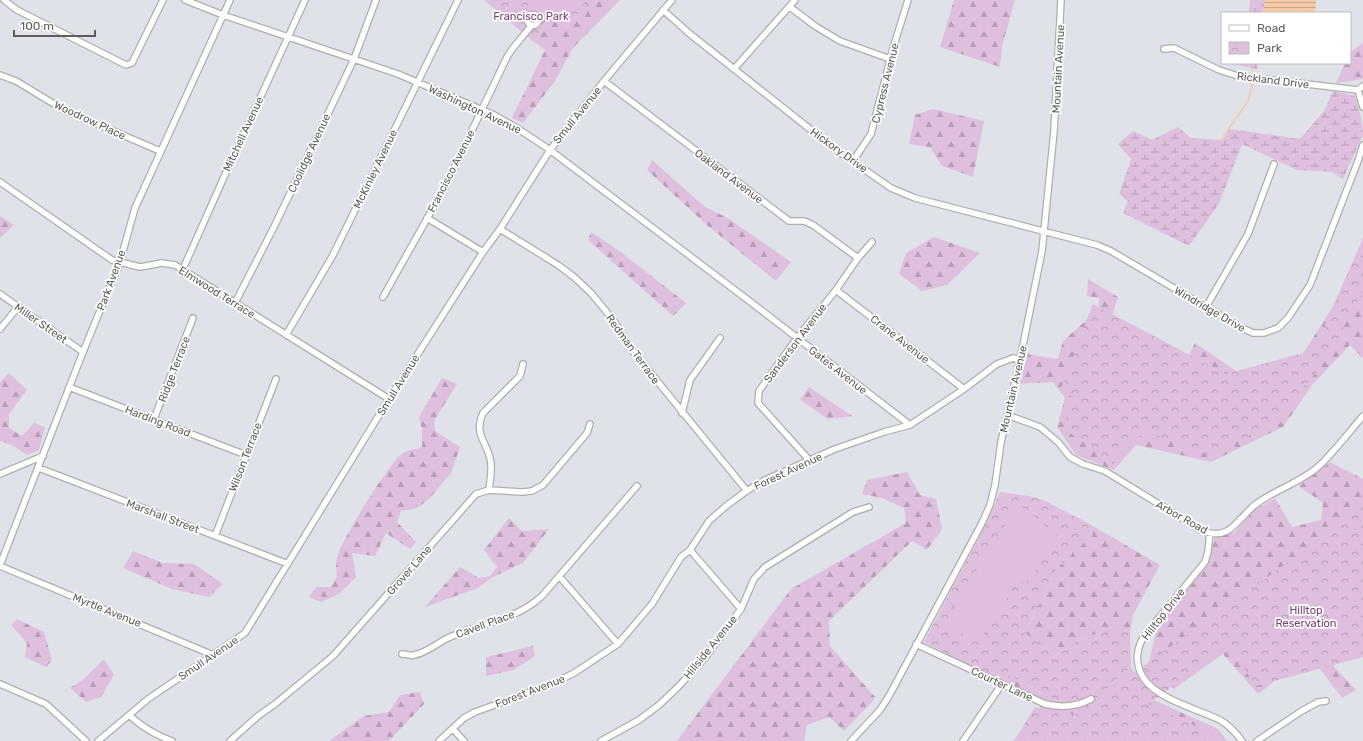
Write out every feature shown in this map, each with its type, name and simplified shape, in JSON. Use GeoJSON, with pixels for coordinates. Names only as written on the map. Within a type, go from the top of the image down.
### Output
{"type":"FeatureCollection","features":[{"type":"Feature","properties":{"kind":"street"},"geometry":{"type":"LineString","coordinates":[[4,0],[17,10],[126,65],[132,63],[163,0]]}},
{"type":"Feature","properties":{"kind":"street","name":"Washington Avenue"},"geometry":{"type":"LineString","coordinates":[[185,0],[223,15],[398,74],[481,110],[517,128],[550,150],[748,300]]}},
{"type":"Feature","properties":{"kind":"street","name":"Park Avenue"},"geometry":{"type":"LineString","coordinates":[[0,565],[83,352],[120,262],[133,213],[230,0]]}},
{"type":"Feature","properties":{"kind":"street","name":"Mitchell Avenue"},"geometry":{"type":"LineString","coordinates":[[183,269],[233,156],[306,0]]}},
{"type":"Feature","properties":{"kind":"street","name":"Coolidge Avenue"},"geometry":{"type":"LineString","coordinates":[[235,303],[274,227],[354,59],[376,0]]}},
{"type":"Feature","properties":{"kind":"street","name":"McKinley Avenue"},"geometry":{"type":"LineString","coordinates":[[286,335],[333,255],[458,0]]}},
{"type":"Feature","properties":{"kind":"street","name":"Smull Avenue"},"geometry":{"type":"LineString","coordinates":[[98,741],[148,699],[245,633],[389,399],[550,150],[604,81],[672,0]]}},
{"type":"Feature","properties":{"kind":"street"},"geometry":{"type":"LineString","coordinates":[[734,69],[795,0]]}},
{"type":"Feature","properties":{"kind":"street","name":"Cypress Avenue"},"geometry":{"type":"LineString","coordinates":[[853,161],[871,134],[890,59],[908,0]]}},
{"type":"Feature","properties":{"kind":"street","name":"Mountain Avenue"},"geometry":{"type":"LineString","coordinates":[[851,741],[884,705],[986,514],[995,485],[1001,442],[1033,300],[1045,232],[1054,131],[1061,0]]}},
{"type":"Feature","properties":{"kind":"street"},"geometry":{"type":"LineString","coordinates":[[790,7],[815,26],[840,41],[890,59]]}},
{"type":"Feature","properties":{"kind":"street","name":"Hickory Drive"},"geometry":{"type":"LineString","coordinates":[[663,10],[690,34],[835,149],[891,188],[915,198],[1045,232]]}},
{"type":"Feature","properties":{"kind":"street","name":"Francisco Avenue"},"geometry":{"type":"LineString","coordinates":[[383,297],[446,185],[507,57],[512,48],[532,26]]}},
{"type":"Feature","properties":{"kind":"street","name":"Rickland Drive"},"geometry":{"type":"LineString","coordinates":[[1164,49],[1174,48],[1219,70],[1238,76],[1358,90]]}},
{"type":"Feature","properties":{"kind":"street","name":"Woodrow Place"},"geometry":{"type":"LineString","coordinates":[[0,75],[16,81],[64,110],[160,151]]}},
{"type":"Feature","properties":{"kind":"street","name":"Oakland Avenue"},"geometry":{"type":"LineString","coordinates":[[604,81],[789,221],[804,221],[813,224],[858,258]]}},
{"type":"Feature","properties":{"kind":"street"},"geometry":{"type":"LineString","coordinates":[[1363,86],[1358,90],[1363,107]]}},
{"type":"Feature","properties":{"kind":"street","name":"Windridge Drive"},"geometry":{"type":"LineString","coordinates":[[1045,232],[1086,242],[1111,251],[1246,331],[1253,333],[1264,333],[1284,324],[1310,285],[1363,145]]}},
{"type":"Feature","properties":{"kind":"street"},"geometry":{"type":"LineString","coordinates":[[1206,307],[1248,234],[1274,164]]}},
{"type":"Feature","properties":{"kind":"street","name":"Elmwood Terrace"},"geometry":{"type":"LineString","coordinates":[[0,182],[112,260],[140,267],[167,263],[183,269],[389,399]]}},
{"type":"Feature","properties":{"kind":"street"},"geometry":{"type":"LineString","coordinates":[[427,218],[483,252]]}},
{"type":"Feature","properties":{"kind":"street","name":"Redman Terrace"},"geometry":{"type":"LineString","coordinates":[[500,229],[558,265],[574,277],[591,293],[614,321],[631,349],[747,491]]}},
{"type":"Feature","properties":{"kind":"street","name":"Sanderson Avenue"},"geometry":{"type":"LineString","coordinates":[[810,461],[758,403],[759,391],[797,338],[872,242]]}},
{"type":"Feature","properties":{"kind":"street","name":"Crane Avenue"},"geometry":{"type":"LineString","coordinates":[[836,290],[964,389]]}},
{"type":"Feature","properties":{"kind":"street","name":"Miller Street"},"geometry":{"type":"LineString","coordinates":[[0,294],[83,352]]}},
{"type":"Feature","properties":{"kind":"street","name":"Gates Avenue"},"geometry":{"type":"LineString","coordinates":[[748,300],[910,425]]}},
{"type":"Feature","properties":{"kind":"street"},"geometry":{"type":"LineString","coordinates":[[0,329],[18,307]]}},
{"type":"Feature","properties":{"kind":"street","name":"Ridge Terrace"},"geometry":{"type":"LineString","coordinates":[[154,419],[193,318]]}},
{"type":"Feature","properties":{"kind":"street"},"geometry":{"type":"LineString","coordinates":[[682,413],[690,380],[720,338]]}},
{"type":"Feature","properties":{"kind":"street","name":"Forest Avenue"},"geometry":{"type":"LineString","coordinates":[[439,741],[464,718],[475,712],[536,690],[574,673],[618,644],[652,604],[681,557],[690,550],[709,521],[726,506],[747,491],[765,480],[835,449],[884,432],[910,425],[964,389],[997,364],[1013,358],[1020,360]]}},
{"type":"Feature","properties":{"kind":"street"},"geometry":{"type":"LineString","coordinates":[[489,490],[491,471],[490,459],[480,435],[480,420],[483,413],[520,376],[524,364]]}},
{"type":"Feature","properties":{"kind":"street","name":"Wilson Terrace"},"geometry":{"type":"LineString","coordinates":[[215,536],[276,379]]}},
{"type":"Feature","properties":{"kind":"street","name":"Harding Road"},"geometry":{"type":"LineString","coordinates":[[70,387],[246,455]]}},
{"type":"Feature","properties":{"kind":"street","name":"Arbor Road"},"geometry":{"type":"LineString","coordinates":[[1007,415],[1040,427],[1058,442],[1070,457],[1083,464],[1106,471],[1201,530],[1210,533],[1223,532],[1231,529],[1256,504],[1318,467],[1363,416]]}},
{"type":"Feature","properties":{"kind":"street","name":"Grover Lane"},"geometry":{"type":"LineString","coordinates":[[230,741],[258,716],[275,704],[333,656],[476,494],[489,490],[522,492],[532,490],[543,485],[587,433],[590,424]]}},
{"type":"Feature","properties":{"kind":"street"},"geometry":{"type":"LineString","coordinates":[[0,474],[43,456]]}},
{"type":"Feature","properties":{"kind":"street","name":"Marshall Street"},"geometry":{"type":"LineString","coordinates":[[39,468],[288,564]]}},
{"type":"Feature","properties":{"kind":"street","name":"Cavell Place"},"geometry":{"type":"LineString","coordinates":[[402,654],[413,655],[425,652],[456,634],[517,614],[537,600],[637,486]]}},
{"type":"Feature","properties":{"kind":"street","name":"Hillside Avenue"},"geometry":{"type":"LineString","coordinates":[[601,741],[639,720],[659,705],[679,686],[708,654],[741,609],[754,579],[765,567],[853,512],[869,507]]}},
{"type":"Feature","properties":{"kind":"street","name":"Hilltop Drive"},"geometry":{"type":"LineString","coordinates":[[1210,533],[1205,562],[1145,635],[1139,648],[1138,663],[1143,679],[1154,691],[1221,721],[1234,731],[1242,741]]}},
{"type":"Feature","properties":{"kind":"street"},"geometry":{"type":"LineString","coordinates":[[690,550],[741,609]]}},
{"type":"Feature","properties":{"kind":"street","name":"Myrtle Avenue"},"geometry":{"type":"LineString","coordinates":[[0,565],[214,655]]}},
{"type":"Feature","properties":{"kind":"street"},"geometry":{"type":"LineString","coordinates":[[559,576],[618,644]]}},
{"type":"Feature","properties":{"kind":"street","name":"Courter Lane"},"geometry":{"type":"LineString","coordinates":[[916,644],[1039,702],[1051,706],[1070,706],[1081,704],[1091,699]]}},
{"type":"Feature","properties":{"kind":"street"},"geometry":{"type":"LineString","coordinates":[[0,684],[46,704],[86,741]]}},
{"type":"Feature","properties":{"kind":"street"},"geometry":{"type":"LineString","coordinates":[[963,741],[1002,684]]}},
{"type":"Feature","properties":{"kind":"street"},"geometry":{"type":"LineString","coordinates":[[1257,741],[1318,702],[1326,701]]}},
{"type":"Feature","properties":{"kind":"street"},"geometry":{"type":"LineString","coordinates":[[128,715],[141,726],[172,741]]}},
{"type":"Feature","properties":{"kind":"street"},"geometry":{"type":"LineString","coordinates":[[453,729],[464,741]]}},
{"type":"Feature","properties":{"kind":"green space","name":"Francisco Park"},"geometry":{"type":"Polygon","coordinates":[[[484,0],[597,0],[582,14],[551,16],[534,42],[484,0]]]}},
{"type":"Feature","properties":{"kind":"green space"},"geometry":{"type":"Polygon","coordinates":[[[535,0],[588,0],[575,9],[554,12],[533,3],[535,0]]]}},
{"type":"Feature","properties":{"kind":"green space"},"geometry":{"type":"Polygon","coordinates":[[[597,0],[620,0],[573,48],[555,81],[523,123],[512,118],[545,50],[534,42],[551,16],[582,14],[597,0]]]}},
{"type":"Feature","properties":{"kind":"green space"},"geometry":{"type":"Polygon","coordinates":[[[954,0],[1015,0],[1002,46],[1000,67],[940,47],[954,0]]]}},
{"type":"Feature","properties":{"kind":"green space"},"geometry":{"type":"Polygon","coordinates":[[[1250,0],[1265,0],[1263,12],[1249,12],[1250,0]]]}},
{"type":"Feature","properties":{"kind":"green space"},"geometry":{"type":"Polygon","coordinates":[[[1363,43],[1363,79],[1336,83],[1345,64],[1351,64],[1351,52],[1363,43]]]}},
{"type":"Feature","properties":{"kind":"green space"},"geometry":{"type":"Polygon","coordinates":[[[1234,64],[1258,64],[1257,69],[1234,64]]]}},
{"type":"Feature","properties":{"kind":"green space"},"geometry":{"type":"Polygon","coordinates":[[[1333,91],[1355,96],[1362,125],[1363,135],[1343,179],[1332,172],[1297,170],[1242,144],[1219,204],[1189,246],[1123,213],[1128,201],[1119,194],[1131,159],[1118,144],[1133,131],[1152,140],[1178,127],[1191,138],[1223,140],[1229,129],[1300,139],[1324,111],[1333,91]]]}},
{"type":"Feature","properties":{"kind":"green space"},"geometry":{"type":"Polygon","coordinates":[[[933,109],[984,121],[973,177],[942,166],[930,147],[909,144],[915,115],[933,109]]]}},
{"type":"Feature","properties":{"kind":"green space"},"geometry":{"type":"Polygon","coordinates":[[[652,160],[705,207],[726,217],[791,262],[776,281],[708,226],[647,170],[652,160]]]}},
{"type":"Feature","properties":{"kind":"green space"},"geometry":{"type":"Polygon","coordinates":[[[0,216],[14,225],[0,238],[0,216]]]}},
{"type":"Feature","properties":{"kind":"green space"},"geometry":{"type":"Polygon","coordinates":[[[591,232],[622,253],[686,303],[673,316],[588,240],[591,232]]]}},
{"type":"Feature","properties":{"kind":"green space"},"geometry":{"type":"Polygon","coordinates":[[[934,237],[980,253],[947,285],[922,291],[899,274],[906,253],[934,237]]]}},
{"type":"Feature","properties":{"kind":"green space"},"geometry":{"type":"Polygon","coordinates":[[[1363,238],[1363,291],[1326,360],[1274,424],[1209,455],[1145,431],[1113,464],[1063,428],[1073,398],[1061,388],[1093,304],[1226,374],[1314,350],[1363,238]]]}},
{"type":"Feature","properties":{"kind":"green space"},"geometry":{"type":"Polygon","coordinates":[[[1363,259],[1363,358],[1350,345],[1313,384],[1283,427],[1211,462],[1136,445],[1114,470],[1076,455],[1057,427],[1065,398],[1053,382],[1019,384],[1028,354],[1058,359],[1063,341],[1099,309],[1099,298],[1087,296],[1088,279],[1118,297],[1095,373],[1176,380],[1195,343],[1245,377],[1297,363],[1363,259]]]}},
{"type":"Feature","properties":{"kind":"green space"},"geometry":{"type":"Polygon","coordinates":[[[9,373],[27,390],[9,414],[9,428],[22,436],[34,423],[45,427],[39,450],[27,455],[12,445],[0,441],[0,382],[9,373]]]}},
{"type":"Feature","properties":{"kind":"green space"},"geometry":{"type":"Polygon","coordinates":[[[442,378],[457,384],[434,421],[435,431],[460,447],[451,473],[429,499],[417,508],[401,511],[397,522],[416,542],[410,549],[386,533],[375,556],[352,553],[356,577],[339,594],[321,602],[309,597],[316,587],[331,587],[337,575],[336,563],[340,549],[355,520],[396,460],[404,453],[422,447],[422,429],[419,417],[442,378]]]}},
{"type":"Feature","properties":{"kind":"green space"},"geometry":{"type":"Polygon","coordinates":[[[809,387],[852,416],[828,419],[800,400],[809,387]]]}},
{"type":"Feature","properties":{"kind":"green space"},"geometry":{"type":"Polygon","coordinates":[[[1330,462],[1363,479],[1363,555],[1324,656],[1356,690],[1342,698],[1314,661],[1301,661],[1258,694],[1223,654],[1174,689],[1148,667],[1157,627],[1206,567],[1215,538],[1235,532],[1253,511],[1275,498],[1292,527],[1321,520],[1323,503],[1299,486],[1330,462]]]}},
{"type":"Feature","properties":{"kind":"green space"},"geometry":{"type":"Polygon","coordinates":[[[907,472],[920,495],[936,499],[942,529],[927,550],[912,541],[829,621],[830,646],[875,697],[873,701],[844,731],[829,717],[807,725],[804,741],[677,741],[791,589],[906,523],[904,508],[882,498],[862,494],[867,480],[907,472]]]}},
{"type":"Feature","properties":{"kind":"green space"},"geometry":{"type":"Polygon","coordinates":[[[1000,492],[1029,496],[1043,500],[1086,522],[1093,535],[1057,568],[1025,633],[1056,656],[1075,642],[1117,626],[1130,632],[1131,667],[1086,707],[1069,708],[1009,675],[1003,682],[924,642],[982,532],[1000,492]]]}},
{"type":"Feature","properties":{"kind":"green space"},"geometry":{"type":"Polygon","coordinates":[[[1017,503],[1061,538],[1025,583],[1019,578],[987,632],[984,630],[984,635],[978,643],[944,624],[998,535],[1002,537],[1004,528],[1017,503]]]}},
{"type":"Feature","properties":{"kind":"green space","name":"Hilltop Reservation"},"geometry":{"type":"Polygon","coordinates":[[[1363,503],[1363,657],[1256,686],[1228,645],[1149,704],[1212,734],[1216,741],[1014,741],[1035,707],[1075,715],[1322,538],[1363,503]]]}},
{"type":"Feature","properties":{"kind":"green space"},"geometry":{"type":"Polygon","coordinates":[[[509,518],[522,531],[549,529],[523,563],[491,578],[478,588],[425,607],[460,567],[479,578],[490,576],[497,567],[484,550],[509,518]]]}},
{"type":"Feature","properties":{"kind":"green space"},"geometry":{"type":"Polygon","coordinates":[[[1086,522],[1160,565],[1133,615],[1130,632],[1117,626],[1075,642],[1056,656],[1025,633],[1057,568],[1093,535],[1086,522]]]}},
{"type":"Feature","properties":{"kind":"green space"},"geometry":{"type":"Polygon","coordinates":[[[133,551],[163,563],[194,564],[223,584],[209,597],[172,589],[123,568],[133,551]]]}},
{"type":"Feature","properties":{"kind":"green space"},"geometry":{"type":"Polygon","coordinates":[[[17,619],[44,632],[52,660],[46,667],[25,657],[27,643],[11,625],[17,619]]]}},
{"type":"Feature","properties":{"kind":"green space"},"geometry":{"type":"Polygon","coordinates":[[[533,646],[535,656],[514,670],[486,676],[486,657],[533,646]]]}},
{"type":"Feature","properties":{"kind":"green space"},"geometry":{"type":"Polygon","coordinates":[[[104,659],[114,675],[101,697],[86,702],[70,688],[84,679],[104,659]]]}},
{"type":"Feature","properties":{"kind":"green space"},"geometry":{"type":"Polygon","coordinates":[[[1131,667],[1156,701],[1218,729],[1227,741],[1018,741],[1043,702],[1003,682],[1009,675],[1069,708],[1085,707],[1131,667]]]}},
{"type":"Feature","properties":{"kind":"green space"},"geometry":{"type":"Polygon","coordinates":[[[420,692],[424,704],[389,741],[329,741],[364,716],[389,712],[400,695],[420,692]]]}},
{"type":"Feature","properties":{"kind":"shaded area"},"geometry":{"type":"Polygon","coordinates":[[[1265,0],[1316,0],[1315,12],[1263,12],[1265,0]]]}},
{"type":"Feature","properties":{"kind":"waterway"},"geometry":{"type":"LineString","coordinates":[[1252,68],[1252,73]]}},
{"type":"Feature","properties":{"kind":"waterway"},"geometry":{"type":"LineString","coordinates":[[1221,140],[1248,101],[1253,83]]}}]}
